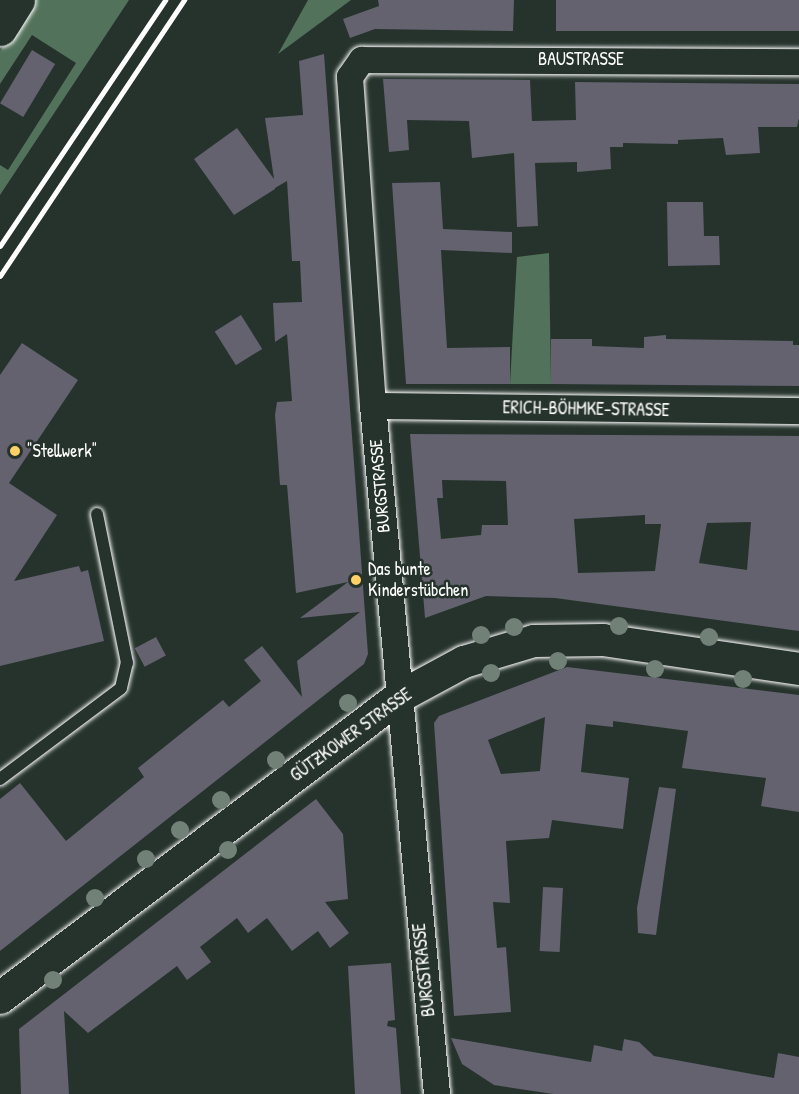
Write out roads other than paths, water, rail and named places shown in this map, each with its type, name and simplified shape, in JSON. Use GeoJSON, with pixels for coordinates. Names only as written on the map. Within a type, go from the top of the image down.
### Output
{"type":"FeatureCollection","features":[{"type":"Feature","properties":{"kind":"main road"},"geometry":{"type":"LineString","coordinates":[[0,29],[18,0]]}},
{"type":"Feature","properties":{"kind":"street","name":"BAUSTRASSE"},"geometry":{"type":"LineString","coordinates":[[362,60],[799,62]]}},
{"type":"Feature","properties":{"kind":"street","name":"BURGSTRASSE"},"geometry":{"type":"LineString","coordinates":[[362,60],[350,76],[373,405],[437,1094]]}},
{"type":"Feature","properties":{"kind":"street","name":"ERICH-BÖHMKE-STRASSE"},"geometry":{"type":"LineString","coordinates":[[373,405],[799,411]]}},
{"type":"Feature","properties":{"kind":"street","name":"GÜTZKOWER STRASSE"},"geometry":{"type":"LineString","coordinates":[[0,998],[400,696],[464,662],[534,641],[603,640],[799,669]]}},
{"type":"Feature","properties":{"kind":"lane"},"geometry":{"type":"LineString","coordinates":[[0,779],[121,688],[127,663],[97,514]]}},
{"type":"Feature","properties":{"kind":"railway"},"geometry":{"type":"LineString","coordinates":[[0,246],[165,0]]}},
{"type":"Feature","properties":{"kind":"railway"},"geometry":{"type":"LineString","coordinates":[[0,276],[184,0]]}},
{"type":"Feature","properties":{"kind":"place","name":"\"Stellwerk\""},"geometry":{"type":"Point","coordinates":[15,451]}},
{"type":"Feature","properties":{"kind":"place","name":"Das bunte Kinderstübchen"},"geometry":{"type":"Point","coordinates":[356,580]}}]}
